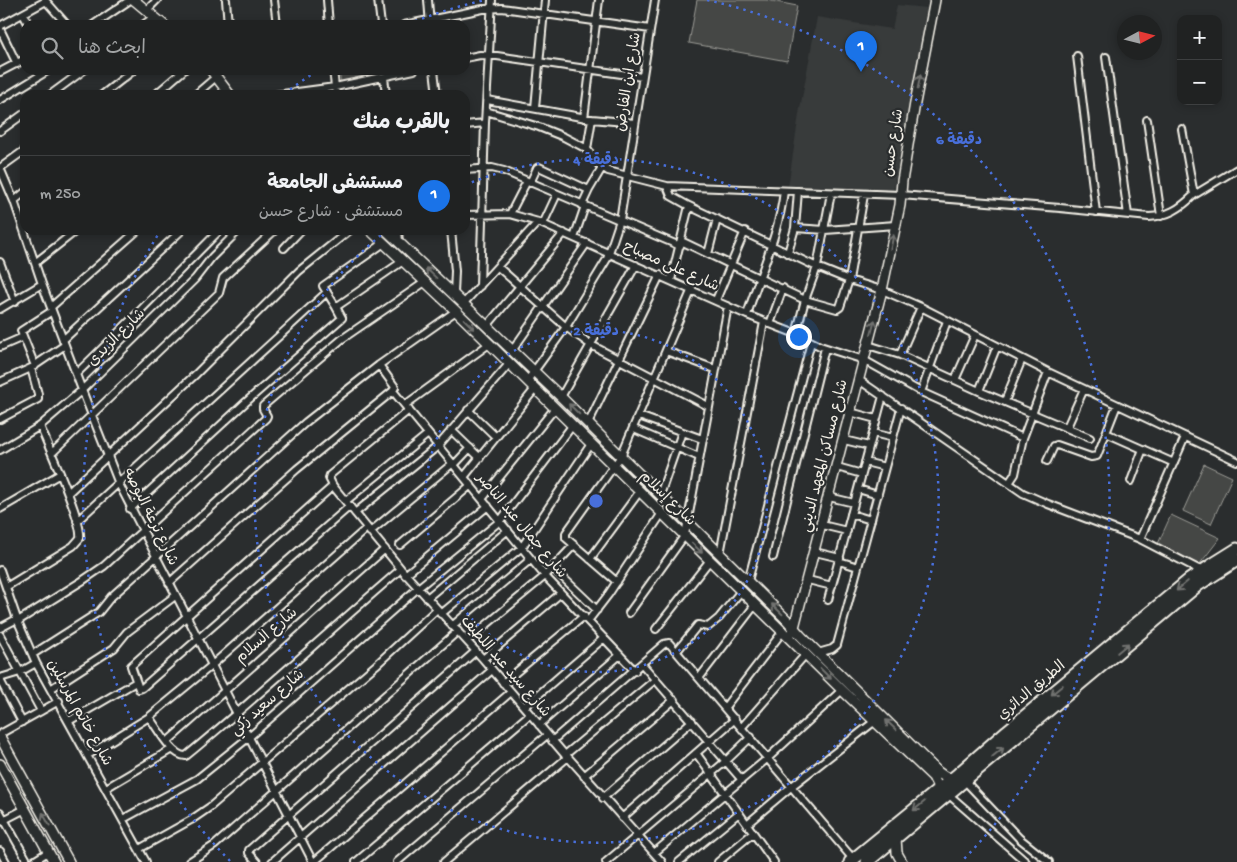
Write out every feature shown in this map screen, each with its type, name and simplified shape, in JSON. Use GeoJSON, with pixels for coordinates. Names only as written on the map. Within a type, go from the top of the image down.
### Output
{"type":"FeatureCollection","features":[{"type":"Feature","properties":{"kind":"highway","name":"الطريق الدائري"},"geometry":{"type":"LineString","coordinates":[[1029,721],[1104,650],[1202,571],[1237,550]]}},
{"type":"Feature","properties":{"kind":"highway","name":"الطريق الدائري"},"geometry":{"type":"LineString","coordinates":[[853,861],[936,792],[959,779],[1011,734],[1198,585],[1237,550]]}},
{"type":"Feature","properties":{"kind":"highway","name":"الطريق الدائري"},"geometry":{"type":"LineString","coordinates":[[867,862],[948,794],[959,779]]}},
{"type":"Feature","properties":{"kind":"street"},"geometry":{"type":"LineString","coordinates":[[17,64],[0,27],[46,0],[63,20]]}},
{"type":"Feature","properties":{"kind":"street"},"geometry":{"type":"LineString","coordinates":[[100,20],[130,0]]}},
{"type":"Feature","properties":{"kind":"street"},"geometry":{"type":"LineString","coordinates":[[134,0],[158,20]]}},
{"type":"Feature","properties":{"kind":"street"},"geometry":{"type":"LineString","coordinates":[[146,11],[157,0]]}},
{"type":"Feature","properties":{"kind":"street"},"geometry":{"type":"LineString","coordinates":[[226,0],[228,20]]}},
{"type":"Feature","properties":{"kind":"street"},"geometry":{"type":"LineString","coordinates":[[274,0],[276,20]]}},
{"type":"Feature","properties":{"kind":"street"},"geometry":{"type":"LineString","coordinates":[[327,0],[329,20]]}},
{"type":"Feature","properties":{"kind":"street"},"geometry":{"type":"LineString","coordinates":[[378,0],[380,20]]}},
{"type":"Feature","properties":{"kind":"street"},"geometry":{"type":"LineString","coordinates":[[428,0],[429,20]]}},
{"type":"Feature","properties":{"kind":"street"},"geometry":{"type":"LineString","coordinates":[[480,286],[485,123],[492,0]]}},
{"type":"Feature","properties":{"kind":"street"},"geometry":{"type":"LineString","coordinates":[[535,108],[545,0]]}},
{"type":"Feature","properties":{"kind":"street"},"geometry":{"type":"LineString","coordinates":[[584,118],[599,0]]}},
{"type":"Feature","properties":{"kind":"street","name":"شارع ابن الفارض"},"geometry":{"type":"LineString","coordinates":[[527,381],[566,327],[610,253],[620,220],[655,0]]}},
{"type":"Feature","properties":{"kind":"street","name":"شارع حسن"},"geometry":{"type":"LineString","coordinates":[[882,290],[896,225],[915,102],[935,0]]}},
{"type":"Feature","properties":{"kind":"street"},"geometry":{"type":"LineString","coordinates":[[438,20],[492,8],[650,30]]}},
{"type":"Feature","properties":{"kind":"street"},"geometry":{"type":"LineString","coordinates":[[23,14],[26,20]]}},
{"type":"Feature","properties":{"kind":"street"},"geometry":{"type":"LineString","coordinates":[[150,20],[154,17]]}},
{"type":"Feature","properties":{"kind":"street"},"geometry":{"type":"LineString","coordinates":[[470,57],[489,55],[642,77]]}},
{"type":"Feature","properties":{"kind":"street"},"geometry":{"type":"LineString","coordinates":[[1077,56],[1096,212]]}},
{"type":"Feature","properties":{"kind":"street"},"geometry":{"type":"LineString","coordinates":[[1106,57],[1128,215]]}},
{"type":"Feature","properties":{"kind":"street"},"geometry":{"type":"LineString","coordinates":[[0,72],[20,62]]}},
{"type":"Feature","properties":{"kind":"street"},"geometry":{"type":"LineString","coordinates":[[0,100],[41,75]]}},
{"type":"Feature","properties":{"kind":"street"},"geometry":{"type":"LineString","coordinates":[[57,90],[77,75]]}},
{"type":"Feature","properties":{"kind":"street"},"geometry":{"type":"LineString","coordinates":[[108,90],[128,75]]}},
{"type":"Feature","properties":{"kind":"street"},"geometry":{"type":"LineString","coordinates":[[161,90],[178,75]]}},
{"type":"Feature","properties":{"kind":"street"},"geometry":{"type":"LineString","coordinates":[[199,90],[212,75]]}},
{"type":"Feature","properties":{"kind":"street"},"geometry":{"type":"LineString","coordinates":[[214,75],[226,90]]}},
{"type":"Feature","properties":{"kind":"street"},"geometry":{"type":"LineString","coordinates":[[334,75],[335,88]]}},
{"type":"Feature","properties":{"kind":"street"},"geometry":{"type":"LineString","coordinates":[[321,90],[393,75]]}},
{"type":"Feature","properties":{"kind":"street"},"geometry":{"type":"LineString","coordinates":[[435,75],[436,90]]}},
{"type":"Feature","properties":{"kind":"street"},"geometry":{"type":"LineString","coordinates":[[384,77],[385,90]]}},
{"type":"Feature","properties":{"kind":"street"},"geometry":{"type":"LineString","coordinates":[[487,100],[584,118],[635,123]]}},
{"type":"Feature","properties":{"kind":"street"},"geometry":{"type":"LineString","coordinates":[[486,111],[539,127],[564,137],[587,150],[602,168],[626,177],[667,186],[901,195],[1149,217],[1172,214],[1194,196],[1237,169]]}},
{"type":"Feature","properties":{"kind":"street"},"geometry":{"type":"LineString","coordinates":[[0,132],[20,117]]}},
{"type":"Feature","properties":{"kind":"street"},"geometry":{"type":"LineString","coordinates":[[587,150],[592,119]]}},
{"type":"Feature","properties":{"kind":"street"},"geometry":{"type":"LineString","coordinates":[[1147,120],[1161,216]]}},
{"type":"Feature","properties":{"kind":"street"},"geometry":{"type":"LineString","coordinates":[[470,124],[485,123]]}},
{"type":"Feature","properties":{"kind":"street"},"geometry":{"type":"LineString","coordinates":[[1182,129],[1194,196]]}},
{"type":"Feature","properties":{"kind":"street"},"geometry":{"type":"LineString","coordinates":[[0,168],[20,154]]}},
{"type":"Feature","properties":{"kind":"street"},"geometry":{"type":"LineString","coordinates":[[510,214],[538,167],[589,190]]}},
{"type":"Feature","properties":{"kind":"street","name":"شارع ترعة البوصه"},"geometry":{"type":"LineString","coordinates":[[0,168],[20,217]]}},
{"type":"Feature","properties":{"kind":"street"},"geometry":{"type":"LineString","coordinates":[[470,169],[484,168],[504,171],[556,194],[708,254],[805,300],[834,309],[839,308],[849,280],[864,195]]}},
{"type":"Feature","properties":{"kind":"street"},"geometry":{"type":"LineString","coordinates":[[574,238],[589,190],[602,168]]}},
{"type":"Feature","properties":{"kind":"street"},"geometry":{"type":"LineString","coordinates":[[667,186],[671,196],[689,206],[849,280],[882,290],[921,307],[1048,372],[1237,462]]}},
{"type":"Feature","properties":{"kind":"street"},"geometry":{"type":"LineString","coordinates":[[747,315],[780,218],[784,191]]}},
{"type":"Feature","properties":{"kind":"street"},"geometry":{"type":"LineString","coordinates":[[788,253],[795,228],[798,191]]}},
{"type":"Feature","properties":{"kind":"street"},"geometry":{"type":"LineString","coordinates":[[796,334],[817,266],[831,193]]}},
{"type":"Feature","properties":{"kind":"street"},"geometry":{"type":"LineString","coordinates":[[464,303],[540,223],[556,194]]}},
{"type":"Feature","properties":{"kind":"street"},"geometry":{"type":"LineString","coordinates":[[14,200],[20,196]]}},
{"type":"Feature","properties":{"kind":"street"},"geometry":{"type":"LineString","coordinates":[[671,280],[689,206]]}},
{"type":"Feature","properties":{"kind":"street","name":"شارع على مصباح"},"geometry":{"type":"LineString","coordinates":[[470,215],[510,214],[540,223],[747,315],[796,334],[810,342],[864,360],[920,392],[1023,438]]}},
{"type":"Feature","properties":{"kind":"street"},"geometry":{"type":"LineString","coordinates":[[708,254],[717,219]]}},
{"type":"Feature","properties":{"kind":"street"},"geometry":{"type":"LineString","coordinates":[[795,228],[825,230],[896,225]]}},
{"type":"Feature","properties":{"kind":"street"},"geometry":{"type":"LineString","coordinates":[[716,300],[745,231]]}},
{"type":"Feature","properties":{"kind":"street"},"geometry":{"type":"LineString","coordinates":[[486,326],[564,233]]}},
{"type":"Feature","properties":{"kind":"street","name":"شارع ترعة البوصه"},"geometry":{"type":"LineString","coordinates":[[26,235],[51,309],[119,484],[313,862]]}},
{"type":"Feature","properties":{"kind":"street"},"geometry":{"type":"LineString","coordinates":[[35,263],[71,235]]}},
{"type":"Feature","properties":{"kind":"street"},"geometry":{"type":"LineString","coordinates":[[0,419],[38,398],[33,367],[21,331],[51,309],[132,235]]}},
{"type":"Feature","properties":{"kind":"street"},"geometry":{"type":"LineString","coordinates":[[0,382],[33,367],[64,343],[177,235]]}},
{"type":"Feature","properties":{"kind":"street"},"geometry":{"type":"LineString","coordinates":[[76,374],[215,235]]}},
{"type":"Feature","properties":{"kind":"street","name":"شارع الزيدى"},"geometry":{"type":"LineString","coordinates":[[0,450],[40,426],[82,390],[195,279],[212,257],[234,235]]}},
{"type":"Feature","properties":{"kind":"street"},"geometry":{"type":"LineString","coordinates":[[52,454],[219,293],[223,278],[270,235]]}},
{"type":"Feature","properties":{"kind":"street"},"geometry":{"type":"LineString","coordinates":[[284,248],[297,235]]}},
{"type":"Feature","properties":{"kind":"street"},"geometry":{"type":"LineString","coordinates":[[68,493],[196,374],[299,271],[344,235]]}},
{"type":"Feature","properties":{"kind":"street","name":"شارع إسلام"},"geometry":{"type":"LineString","coordinates":[[375,235],[456,311],[875,722],[932,771],[959,779]]}},
{"type":"Feature","properties":{"kind":"street","name":"شارع إسلام"},"geometry":{"type":"LineString","coordinates":[[391,235],[561,397],[786,619],[932,771],[936,782],[936,792]]}},
{"type":"Feature","properties":{"kind":"street"},"geometry":{"type":"LineString","coordinates":[[398,235],[399,242]]}},
{"type":"Feature","properties":{"kind":"street"},"geometry":{"type":"LineString","coordinates":[[451,235],[454,294]]}},
{"type":"Feature","properties":{"kind":"street"},"geometry":{"type":"LineString","coordinates":[[130,508],[246,402],[342,318],[323,288],[324,284],[384,243]]}},
{"type":"Feature","properties":{"kind":"street"},"geometry":{"type":"LineString","coordinates":[[512,351],[588,243]]}},
{"type":"Feature","properties":{"kind":"street"},"geometry":{"type":"LineString","coordinates":[[336,307],[403,261]]}},
{"type":"Feature","properties":{"kind":"street"},"geometry":{"type":"LineString","coordinates":[[1,265],[14,302]]}},
{"type":"Feature","properties":{"kind":"street"},"geometry":{"type":"LineString","coordinates":[[561,397],[636,265]]}},
{"type":"Feature","properties":{"kind":"street"},"geometry":{"type":"LineString","coordinates":[[498,267],[566,327],[591,345],[708,406]]}},
{"type":"Feature","properties":{"kind":"street"},"geometry":{"type":"LineString","coordinates":[[588,424],[660,275]]}},
{"type":"Feature","properties":{"kind":"street"},"geometry":{"type":"LineString","coordinates":[[0,628],[18,620],[98,571],[266,418],[263,406],[342,339],[425,282]]}},
{"type":"Feature","properties":{"kind":"street"},"geometry":{"type":"LineString","coordinates":[[0,310],[42,284]]}},
{"type":"Feature","properties":{"kind":"street"},"geometry":{"type":"LineString","coordinates":[[720,554],[767,323],[782,288]]}},
{"type":"Feature","properties":{"kind":"street"},"geometry":{"type":"LineString","coordinates":[[617,582],[566,538],[566,533],[615,467],[621,456],[640,416],[692,289]]}},
{"type":"Feature","properties":{"kind":"street","name":"شارع مساكن المعهد الديني"},"geometry":{"type":"LineString","coordinates":[[791,639],[808,580],[882,290]]}},
{"type":"Feature","properties":{"kind":"street"},"geometry":{"type":"LineString","coordinates":[[77,521],[326,292]]}},
{"type":"Feature","properties":{"kind":"street"},"geometry":{"type":"LineString","coordinates":[[629,613],[685,535],[728,306]]}},
{"type":"Feature","properties":{"kind":"street"},"geometry":{"type":"LineString","coordinates":[[900,355],[921,307]]}},
{"type":"Feature","properties":{"kind":"street"},"geometry":{"type":"LineString","coordinates":[[33,654],[94,615],[306,422],[379,365],[456,311]]}},
{"type":"Feature","properties":{"kind":"street"},"geometry":{"type":"LineString","coordinates":[[920,392],[947,321]]}},
{"type":"Feature","properties":{"kind":"street"},"geometry":{"type":"LineString","coordinates":[[956,380],[975,335]]}},
{"type":"Feature","properties":{"kind":"street"},"geometry":{"type":"LineString","coordinates":[[0,347],[23,337]]}},
{"type":"Feature","properties":{"kind":"street"},"geometry":{"type":"LineString","coordinates":[[748,581],[810,342]]}},
{"type":"Feature","properties":{"kind":"street"},"geometry":{"type":"LineString","coordinates":[[428,434],[198,640],[142,688],[139,688],[131,666],[333,486],[329,478],[330,475],[407,408],[489,344]]}},
{"type":"Feature","properties":{"kind":"street"},"geometry":{"type":"LineString","coordinates":[[868,344],[900,355],[1090,438]]}},
{"type":"Feature","properties":{"kind":"street"},"geometry":{"type":"LineString","coordinates":[[979,391],[998,346]]}},
{"type":"Feature","properties":{"kind":"street"},"geometry":{"type":"LineString","coordinates":[[773,557],[825,348]]}},
{"type":"Feature","properties":{"kind":"street"},"geometry":{"type":"LineString","coordinates":[[666,351],[715,369]]}},
{"type":"Feature","properties":{"kind":"street"},"geometry":{"type":"LineString","coordinates":[[1005,401],[1022,359]]}},
{"type":"Feature","properties":{"kind":"street"},"geometry":{"type":"LineString","coordinates":[[355,513],[438,446],[509,364]]}},
{"type":"Feature","properties":{"kind":"street","name":"شارع جمال عبد الناصر"},"geometry":{"type":"LineString","coordinates":[[379,365],[395,387],[393,391],[545,576],[635,671]]}},
{"type":"Feature","properties":{"kind":"street"},"geometry":{"type":"LineString","coordinates":[[1009,483],[1015,474],[1023,438],[1048,372]]}},
{"type":"Feature","properties":{"kind":"street"},"geometry":{"type":"LineString","coordinates":[[859,380],[1009,483],[1034,498],[1140,539],[1202,571]]}},
{"type":"Feature","properties":{"kind":"street"},"geometry":{"type":"LineString","coordinates":[[464,477],[535,389]]}},
{"type":"Feature","properties":{"kind":"street"},"geometry":{"type":"LineString","coordinates":[[1067,427],[1084,389]]}},
{"type":"Feature","properties":{"kind":"street"},"geometry":{"type":"LineString","coordinates":[[169,583],[297,469],[393,391]]}},
{"type":"Feature","properties":{"kind":"street"},"geometry":{"type":"LineString","coordinates":[[828,600],[883,396]]}},
{"type":"Feature","properties":{"kind":"street"},"geometry":{"type":"LineString","coordinates":[[1048,461],[1054,446],[1057,445],[1095,458],[1117,404]]}},
{"type":"Feature","properties":{"kind":"street"},"geometry":{"type":"LineString","coordinates":[[482,499],[555,408]]}},
{"type":"Feature","properties":{"kind":"street"},"geometry":{"type":"LineString","coordinates":[[818,653],[832,649],[837,645],[901,408]]}},
{"type":"Feature","properties":{"kind":"street"},"geometry":{"type":"LineString","coordinates":[[468,410],[496,437]]}},
{"type":"Feature","properties":{"kind":"street"},"geometry":{"type":"LineString","coordinates":[[850,412],[876,419]]}},
{"type":"Feature","properties":{"kind":"street"},"geometry":{"type":"LineString","coordinates":[[640,416],[702,439]]}},
{"type":"Feature","properties":{"kind":"street"},"geometry":{"type":"LineString","coordinates":[[6,587],[75,544],[81,534],[68,493],[40,426]]}},
{"type":"Feature","properties":{"kind":"street","name":"شارع سعيد زكي"},"geometry":{"type":"LineString","coordinates":[[122,819],[192,782],[248,738],[418,588],[500,521],[572,426]]}},
{"type":"Feature","properties":{"kind":"street"},"geometry":{"type":"LineString","coordinates":[[634,429],[699,457]]}},
{"type":"Feature","properties":{"kind":"street"},"geometry":{"type":"LineString","coordinates":[[451,430],[480,458]]}},
{"type":"Feature","properties":{"kind":"street"},"geometry":{"type":"LineString","coordinates":[[660,495],[682,432]]}},
{"type":"Feature","properties":{"kind":"street"},"geometry":{"type":"LineString","coordinates":[[873,433],[893,438]]}},
{"type":"Feature","properties":{"kind":"street"},"geometry":{"type":"LineString","coordinates":[[1106,433],[1174,463]]}},
{"type":"Feature","properties":{"kind":"street"},"geometry":{"type":"LineString","coordinates":[[1140,539],[1185,437]]}},
{"type":"Feature","properties":{"kind":"street"},"geometry":{"type":"LineString","coordinates":[[844,440],[869,446]]}},
{"type":"Feature","properties":{"kind":"street"},"geometry":{"type":"LineString","coordinates":[[139,850],[196,817],[439,612],[522,547],[592,444]]}},
{"type":"Feature","properties":{"kind":"street"},"geometry":{"type":"LineString","coordinates":[[88,755],[149,717],[369,530],[454,464],[470,448]]}},
{"type":"Feature","properties":{"kind":"street"},"geometry":{"type":"LineString","coordinates":[[1130,481],[1143,449]]}},
{"type":"Feature","properties":{"kind":"street"},"geometry":{"type":"LineString","coordinates":[[865,462],[885,467]]}},
{"type":"Feature","properties":{"kind":"street"},"geometry":{"type":"LineString","coordinates":[[837,467],[862,474]]}},
{"type":"Feature","properties":{"kind":"street"},"geometry":{"type":"LineString","coordinates":[[0,509],[60,474]]}},
{"type":"Feature","properties":{"kind":"street"},"geometry":{"type":"LineString","coordinates":[[400,544],[471,485]]}},
{"type":"Feature","properties":{"kind":"street","name":"شارع سيد عبد اللطيف"},"geometry":{"type":"LineString","coordinates":[[333,486],[403,572],[476,651],[550,738],[662,862]]}},
{"type":"Feature","properties":{"kind":"street"},"geometry":{"type":"LineString","coordinates":[[858,489],[878,495]]}},
{"type":"Feature","properties":{"kind":"street"},"geometry":{"type":"LineString","coordinates":[[590,559],[640,491]]}},
{"type":"Feature","properties":{"kind":"street"},"geometry":{"type":"LineString","coordinates":[[829,497],[854,503]]}},
{"type":"Feature","properties":{"kind":"street"},"geometry":{"type":"LineString","coordinates":[[149,717],[172,749],[178,755],[186,756],[236,715],[327,632],[488,506]]}},
{"type":"Feature","properties":{"kind":"street"},"geometry":{"type":"LineString","coordinates":[[503,683],[597,610],[662,513]]}},
{"type":"Feature","properties":{"kind":"street"},"geometry":{"type":"LineString","coordinates":[[851,514],[871,520]]}},
{"type":"Feature","properties":{"kind":"street"},"geometry":{"type":"LineString","coordinates":[[822,525],[847,532]]}},
{"type":"Feature","properties":{"kind":"street"},"geometry":{"type":"LineString","coordinates":[[427,598],[508,530]]}},
{"type":"Feature","properties":{"kind":"street"},"geometry":{"type":"LineString","coordinates":[[467,641],[545,576],[574,545]]}},
{"type":"Feature","properties":{"kind":"street","name":"شارع السلام"},"geometry":{"type":"LineString","coordinates":[[167,742],[385,549]]}},
{"type":"Feature","properties":{"kind":"street"},"geometry":{"type":"LineString","coordinates":[[815,552],[858,567]]}},
{"type":"Feature","properties":{"kind":"street"},"geometry":{"type":"LineString","coordinates":[[452,626],[531,559]]}},
{"type":"Feature","properties":{"kind":"street"},"geometry":{"type":"LineString","coordinates":[[656,629],[710,560]]}},
{"type":"Feature","properties":{"kind":"street"},"geometry":{"type":"LineString","coordinates":[[553,568],[597,610]]}},
{"type":"Feature","properties":{"kind":"street","name":"شارع خاتم المرسلين"},"geometry":{"type":"LineString","coordinates":[[0,570],[36,663],[52,688],[146,862]]}},
{"type":"Feature","properties":{"kind":"street"},"geometry":{"type":"LineString","coordinates":[[808,580],[832,586]]}},
{"type":"Feature","properties":{"kind":"street"},"geometry":{"type":"LineString","coordinates":[[677,651],[698,625],[708,627],[719,618],[741,591]]}},
{"type":"Feature","properties":{"kind":"street"},"geometry":{"type":"LineString","coordinates":[[483,659],[562,593]]}},
{"type":"Feature","properties":{"kind":"street"},"geometry":{"type":"LineString","coordinates":[[52,688],[114,648],[127,632],[176,596]]}},
{"type":"Feature","properties":{"kind":"street"},"geometry":{"type":"LineString","coordinates":[[700,677],[755,604]]}},
{"type":"Feature","properties":{"kind":"street"},"geometry":{"type":"LineString","coordinates":[[189,862],[215,845],[458,631]]}},
{"type":"Feature","properties":{"kind":"street"},"geometry":{"type":"LineString","coordinates":[[725,707],[783,631]]}},
{"type":"Feature","properties":{"kind":"street"},"geometry":{"type":"LineString","coordinates":[[0,634],[41,711]]}},
{"type":"Feature","properties":{"kind":"street"},"geometry":{"type":"LineString","coordinates":[[524,707],[604,638]]}},
{"type":"Feature","properties":{"kind":"street"},"geometry":{"type":"LineString","coordinates":[[397,862],[635,671],[666,643],[671,644],[700,677],[853,861]]}},
{"type":"Feature","properties":{"kind":"street"},"geometry":{"type":"LineString","coordinates":[[257,862],[249,853],[249,850],[476,651]]}},
{"type":"Feature","properties":{"kind":"street"},"geometry":{"type":"LineString","coordinates":[[742,727],[806,654]]}},
{"type":"Feature","properties":{"kind":"street"},"geometry":{"type":"LineString","coordinates":[[539,725],[620,655]]}},
{"type":"Feature","properties":{"kind":"street"},"geometry":{"type":"LineString","coordinates":[[22,722],[0,679],[20,672],[36,663]]}},
{"type":"Feature","properties":{"kind":"street"},"geometry":{"type":"LineString","coordinates":[[642,664],[742,780]]}},
{"type":"Feature","properties":{"kind":"street"},"geometry":{"type":"LineString","coordinates":[[272,862],[492,670]]}},
{"type":"Feature","properties":{"kind":"street"},"geometry":{"type":"LineString","coordinates":[[444,862],[656,679]]}},
{"type":"Feature","properties":{"kind":"street"},"geometry":{"type":"LineString","coordinates":[[69,721],[136,682]]}},
{"type":"Feature","properties":{"kind":"street"},"geometry":{"type":"LineString","coordinates":[[654,854],[768,758],[842,690]]}},
{"type":"Feature","properties":{"kind":"street"},"geometry":{"type":"LineString","coordinates":[[313,862],[511,692]]}},
{"type":"Feature","properties":{"kind":"street"},"geometry":{"type":"LineString","coordinates":[[584,776],[674,700]]}},
{"type":"Feature","properties":{"kind":"street"},"geometry":{"type":"LineString","coordinates":[[59,701],[0,736],[69,862]]}},
{"type":"Feature","properties":{"kind":"street"},"geometry":{"type":"LineString","coordinates":[[356,862],[530,714]]}},
{"type":"Feature","properties":{"kind":"street"},"geometry":{"type":"LineString","coordinates":[[622,818],[735,718]]}},
{"type":"Feature","properties":{"kind":"street"},"geometry":{"type":"LineString","coordinates":[[604,798],[692,721]]}},
{"type":"Feature","properties":{"kind":"street"},"geometry":{"type":"LineString","coordinates":[[747,824],[792,786],[875,722]]}},
{"type":"Feature","properties":{"kind":"street"},"geometry":{"type":"LineString","coordinates":[[606,862],[711,774],[751,737]]}},
{"type":"Feature","properties":{"kind":"street"},"geometry":{"type":"LineString","coordinates":[[106,788],[172,749]]}},
{"type":"Feature","properties":{"kind":"street"},"geometry":{"type":"LineString","coordinates":[[696,753],[772,859],[764,862]]}},
{"type":"Feature","properties":{"kind":"street"},"geometry":{"type":"LineString","coordinates":[[0,764],[51,857]]}},
{"type":"Feature","properties":{"kind":"street"},"geometry":{"type":"LineString","coordinates":[[959,779],[1018,838],[1049,862]]}},
{"type":"Feature","properties":{"kind":"street"},"geometry":{"type":"LineString","coordinates":[[948,794],[1026,862]]}},
{"type":"Feature","properties":{"kind":"street"},"geometry":{"type":"LineString","coordinates":[[2,821],[25,809]]}},
{"type":"Feature","properties":{"kind":"street"},"geometry":{"type":"LineString","coordinates":[[0,812],[2,821],[28,862]]}},
{"type":"Feature","properties":{"kind":"street"},"geometry":{"type":"LineString","coordinates":[[679,862],[739,813]]}},
{"type":"Feature","properties":{"kind":"street"},"geometry":{"type":"LineString","coordinates":[[42,842],[50,841],[54,834]]}},
{"type":"Feature","properties":{"kind":"street"},"geometry":{"type":"LineString","coordinates":[[718,862],[753,834]]}},
{"type":"Feature","properties":{"kind":"street"},"geometry":{"type":"LineString","coordinates":[[896,838],[896,849],[902,862]]}},
{"type":"Feature","properties":{"kind":"street"},"geometry":{"type":"LineString","coordinates":[[51,857],[54,850],[62,849]]}},
{"type":"Feature","properties":{"kind":"street"},"geometry":{"type":"LineString","coordinates":[[0,851],[6,862]]}},
{"type":"Feature","properties":{"kind":"street"},"geometry":{"type":"LineString","coordinates":[[878,852],[890,855],[898,862]]}},
{"type":"Feature","properties":{"kind":"street"},"geometry":{"type":"LineString","coordinates":[[32,862],[51,857]]}},
{"type":"Feature","properties":{"kind":"shaded area"},"geometry":{"type":"Polygon","coordinates":[[[697,0],[766,0],[797,6],[787,61],[689,43],[697,0]]]}},
{"type":"Feature","properties":{"kind":"shaded area"},"geometry":{"type":"Polygon","coordinates":[[[897,5],[927,8],[893,193],[788,187],[817,17],[892,29],[897,5]]]}},
{"type":"Feature","properties":{"kind":"shaded area"},"geometry":{"type":"Polygon","coordinates":[[[340,75],[382,75],[341,84],[340,75]]]}},
{"type":"Feature","properties":{"kind":"shaded area"},"geometry":{"type":"Polygon","coordinates":[[[1204,464],[1232,477],[1211,524],[1183,511],[1204,464]]]}},
{"type":"Feature","properties":{"kind":"shaded area"},"geometry":{"type":"Polygon","coordinates":[[[1171,515],[1220,538],[1199,565],[1157,546],[1171,515]]]}},
{"type":"Feature","properties":{"kind":"place","name":"مستشفى الجامعة"},"geometry":{"type":"Point","coordinates":[861,72]}}]}
